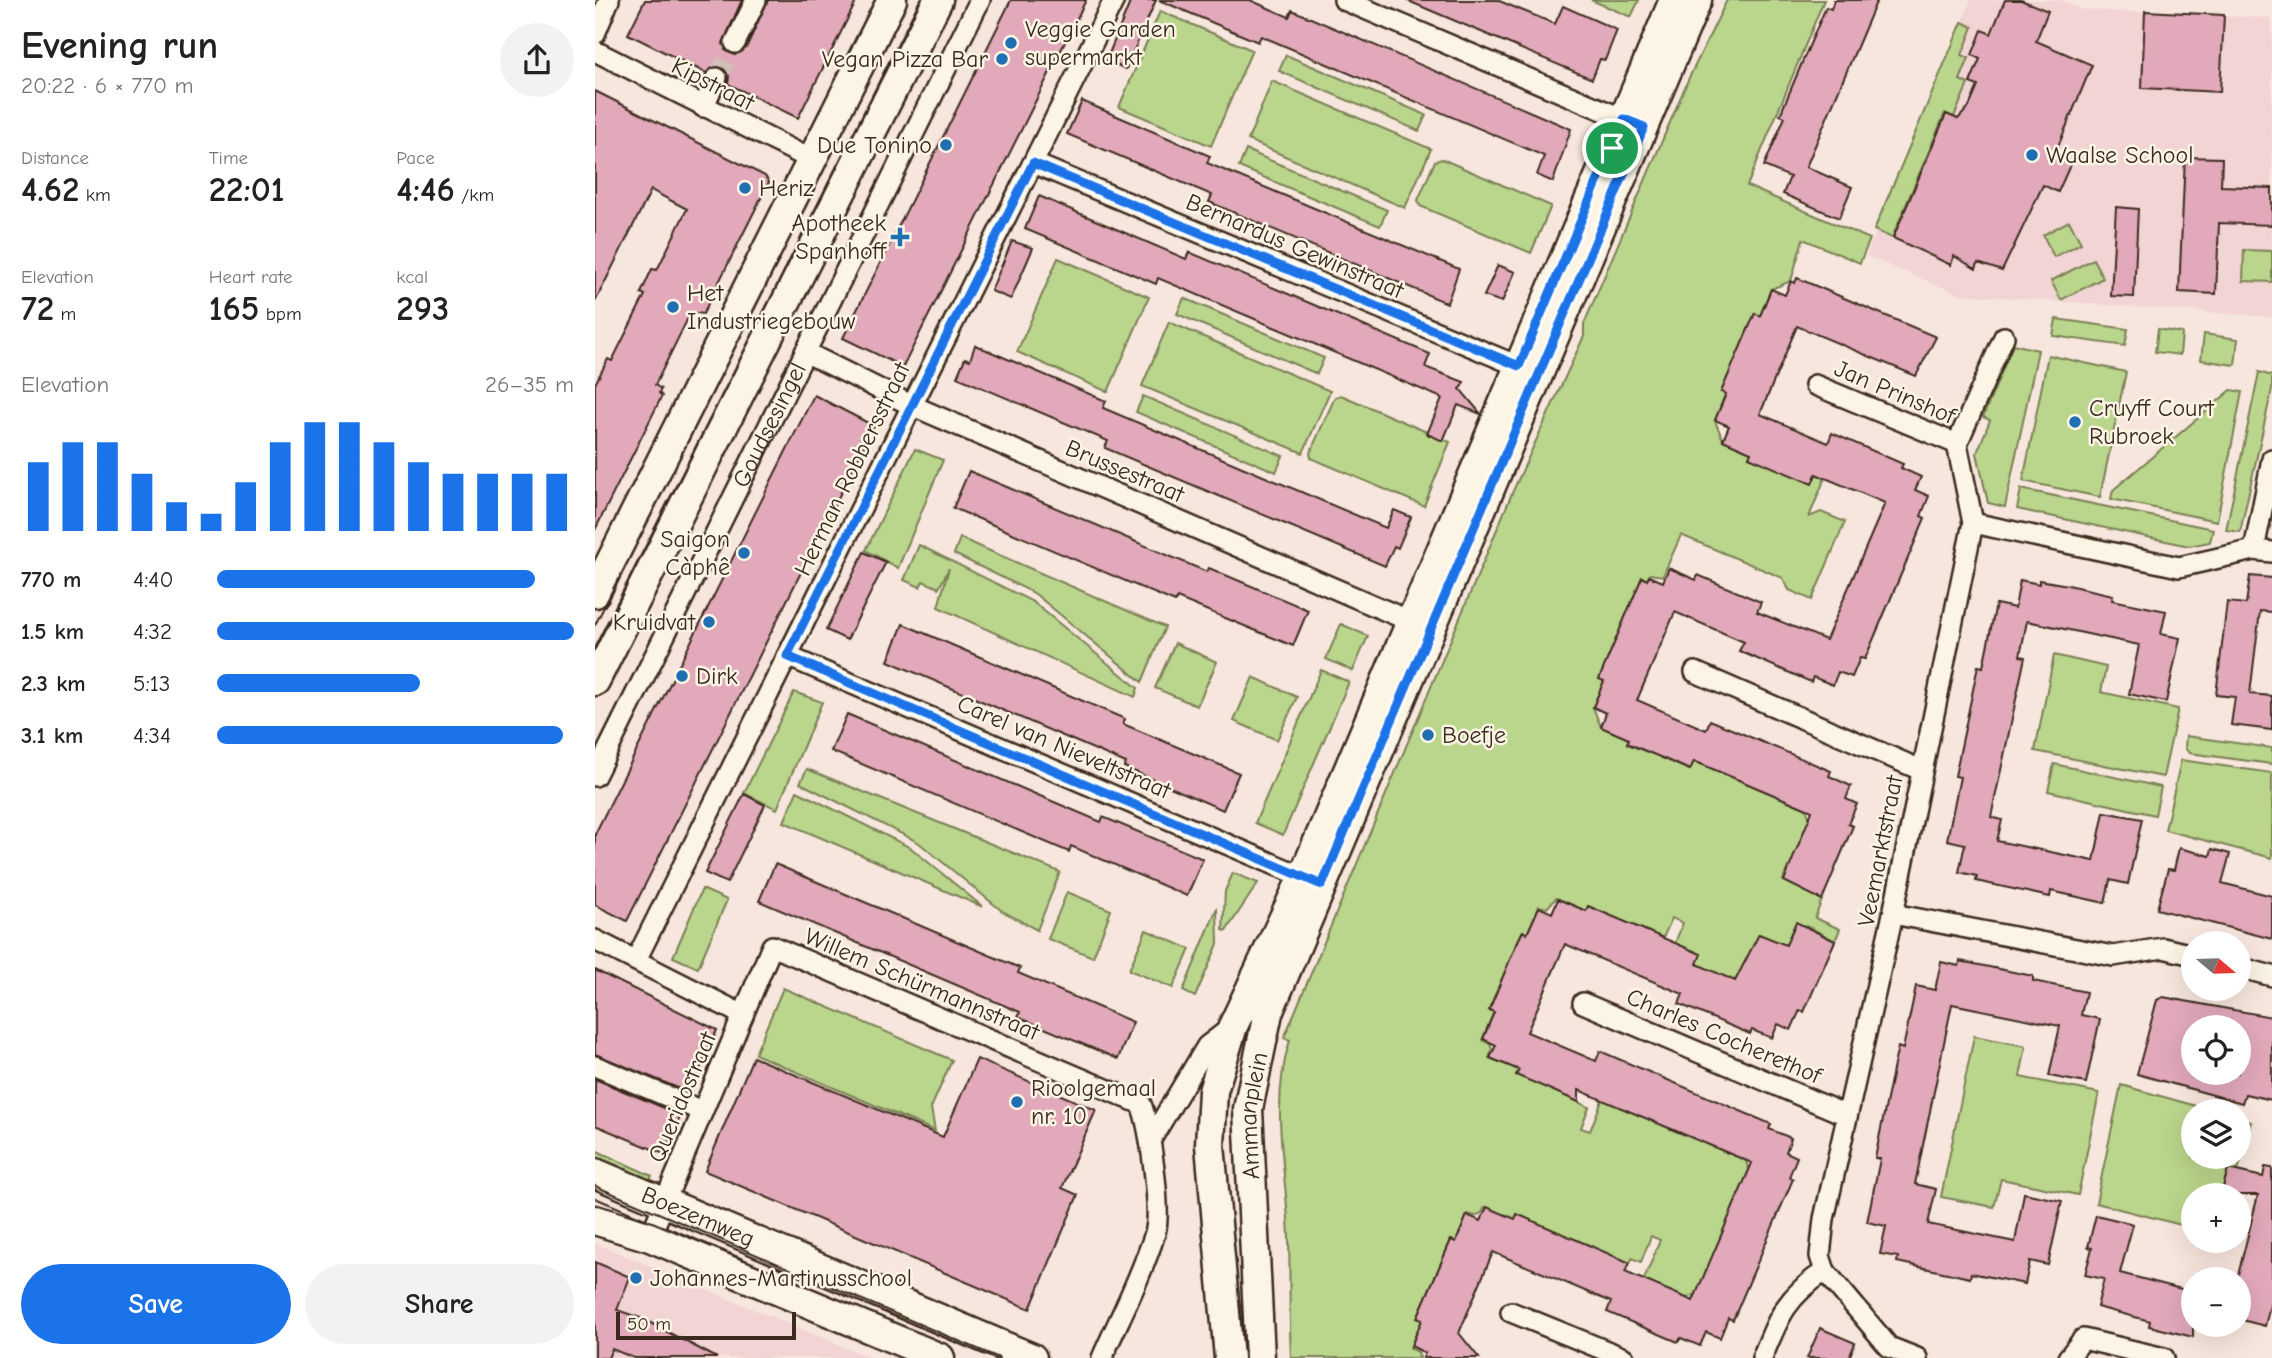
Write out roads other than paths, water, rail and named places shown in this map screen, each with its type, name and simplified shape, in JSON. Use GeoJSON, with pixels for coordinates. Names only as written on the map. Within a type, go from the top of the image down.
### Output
{"type":"FeatureCollection","features":[{"type":"Feature","properties":{"kind":"main road"},"geometry":{"type":"LineString","coordinates":[[598,577],[892,0]]}},
{"type":"Feature","properties":{"kind":"main road","name":"Goudsesingel"},"geometry":{"type":"LineString","coordinates":[[595,681],[938,0]]}},
{"type":"Feature","properties":{"kind":"main road"},"geometry":{"type":"LineString","coordinates":[[1634,123],[1674,0]]}},
{"type":"Feature","properties":{"kind":"main road"},"geometry":{"type":"LineString","coordinates":[[1313,881],[1634,123],[1697,0]]}},
{"type":"Feature","properties":{"kind":"main road","name":"Ammanplein"},"geometry":{"type":"LineString","coordinates":[[1229,1358],[1210,1144],[1213,1091],[1233,1026],[1313,881]]}},
{"type":"Feature","properties":{"kind":"main road","name":"Ammanplein"},"geometry":{"type":"LineString","coordinates":[[1260,1358],[1248,1109],[1252,1076],[1268,1013],[1313,881]]}},
{"type":"Feature","properties":{"kind":"main road","name":"Boezemweg"},"geometry":{"type":"LineString","coordinates":[[595,1172],[1033,1358]]}},
{"type":"Feature","properties":{"kind":"main road","name":"Boezemweg"},"geometry":{"type":"LineString","coordinates":[[595,1220],[650,1237],[940,1358]]}},
{"type":"Feature","properties":{"kind":"street"},"geometry":{"type":"LineString","coordinates":[[595,34],[609,0]]}},
{"type":"Feature","properties":{"kind":"street"},"geometry":{"type":"LineString","coordinates":[[735,43],[756,0]]}},
{"type":"Feature","properties":{"kind":"street","name":"Goudsesingel"},"geometry":{"type":"LineString","coordinates":[[595,776],[980,0]]}},
{"type":"Feature","properties":{"kind":"street","name":"Herman Robbersstraat"},"geometry":{"type":"LineString","coordinates":[[636,960],[1114,0]]}},
{"type":"Feature","properties":{"kind":"street"},"geometry":{"type":"LineString","coordinates":[[1344,0],[1634,123]]}},
{"type":"Feature","properties":{"kind":"street","name":"Kipstraat"},"geometry":{"type":"LineString","coordinates":[[595,51],[810,159]]}},
{"type":"Feature","properties":{"kind":"street"},"geometry":{"type":"LineString","coordinates":[[703,107],[717,78]]}},
{"type":"Feature","properties":{"kind":"street","name":"Bernardus Gewinstraat"},"geometry":{"type":"LineString","coordinates":[[1033,163],[1528,370]]}},
{"type":"Feature","properties":{"kind":"street"},"geometry":{"type":"LineString","coordinates":[[1957,444],[2004,337]]}},
{"type":"Feature","properties":{"kind":"street","name":"Brussestraat"},"geometry":{"type":"LineString","coordinates":[[805,352],[911,405],[1420,625]]}},
{"type":"Feature","properties":{"kind":"street","name":"Jan Prinshof"},"geometry":{"type":"LineString","coordinates":[[1815,385],[1957,444]]}},
{"type":"Feature","properties":{"kind":"street","name":"Veemarktstraat"},"geometry":{"type":"LineString","coordinates":[[1825,1272],[1820,1263],[1821,1238],[1846,1115],[1893,914],[1973,523],[1957,444]]}},
{"type":"Feature","properties":{"kind":"street"},"geometry":{"type":"LineString","coordinates":[[1973,523],[2179,567],[2263,551],[2272,459]]}},
{"type":"Feature","properties":{"kind":"street","name":"Carel van Nieveltstraat"},"geometry":{"type":"LineString","coordinates":[[787,656],[1313,881]]}},
{"type":"Feature","properties":{"kind":"street"},"geometry":{"type":"LineString","coordinates":[[1695,672],[1921,770]]}},
{"type":"Feature","properties":{"kind":"street"},"geometry":{"type":"LineString","coordinates":[[1893,914],[2113,956],[2163,948],[2181,952]]}},
{"type":"Feature","properties":{"kind":"street"},"geometry":{"type":"LineString","coordinates":[[595,940],[743,1014]]}},
{"type":"Feature","properties":{"kind":"street","name":"Willem Schürmannstraat"},"geometry":{"type":"LineString","coordinates":[[743,1014],[772,946],[1141,1104],[1148,1123],[1153,1162],[1156,1230],[1102,1358]]}},
{"type":"Feature","properties":{"kind":"street"},"geometry":{"type":"LineString","coordinates":[[2251,970],[2272,976]]}},
{"type":"Feature","properties":{"kind":"street","name":"Charles Cocherethof"},"geometry":{"type":"LineString","coordinates":[[1583,1003],[1846,1115]]}},
{"type":"Feature","properties":{"kind":"street","name":"Queridostraat"},"geometry":{"type":"LineString","coordinates":[[650,1237],[743,1014]]}},
{"type":"Feature","properties":{"kind":"street","name":"Ammanplein"},"geometry":{"type":"LineString","coordinates":[[1150,1141],[1207,1046],[1233,1026]]}},
{"type":"Feature","properties":{"kind":"street"},"geometry":{"type":"LineString","coordinates":[[595,1066],[702,1111]]}},
{"type":"Feature","properties":{"kind":"street"},"geometry":{"type":"LineString","coordinates":[[1762,1358],[1794,1294],[1825,1272],[1889,1347],[1917,1358]]}},
{"type":"Feature","properties":{"kind":"street"},"geometry":{"type":"LineString","coordinates":[[1511,1312],[1624,1358]]}},
{"type":"Feature","properties":{"kind":"street"},"geometry":{"type":"LineString","coordinates":[[2068,1358],[2083,1339],[2164,1358]]}},
{"type":"Feature","properties":{"kind":"tunnel"},"geometry":{"type":"LineString","coordinates":[[717,78],[735,43]]}},
{"type":"Feature","properties":{"kind":"tram line"},"geometry":{"type":"LineString","coordinates":[[595,649],[920,0]]}},
{"type":"Feature","properties":{"kind":"tram line"},"geometry":{"type":"LineString","coordinates":[[595,625],[618,579]]}},
{"type":"Feature","properties":{"kind":"tram line"},"geometry":{"type":"LineString","coordinates":[[595,1186],[999,1358]]}},
{"type":"Feature","properties":{"kind":"tram line"},"geometry":{"type":"LineString","coordinates":[[595,1198],[743,1260]]}},
{"type":"Feature","properties":{"kind":"place","name":"Veggie Garden supermarkt"},"geometry":{"type":"Point","coordinates":[1011,43]}},
{"type":"Feature","properties":{"kind":"place","name":"Vegan Pizza Bar"},"geometry":{"type":"Point","coordinates":[1002,59]}},
{"type":"Feature","properties":{"kind":"place","name":"Due Tonino"},"geometry":{"type":"Point","coordinates":[946,145]}},
{"type":"Feature","properties":{"kind":"place","name":"Waalse School"},"geometry":{"type":"Point","coordinates":[2032,155]}},
{"type":"Feature","properties":{"kind":"place","name":"Heriz"},"geometry":{"type":"Point","coordinates":[745,188]}},
{"type":"Feature","properties":{"kind":"place","name":"Apotheek Spanhoff"},"geometry":{"type":"Point","coordinates":[900,237]}},
{"type":"Feature","properties":{"kind":"place","name":"Het Industriegebouw"},"geometry":{"type":"Point","coordinates":[673,307]}},
{"type":"Feature","properties":{"kind":"place","name":"Cruyff Court Rubroek"},"geometry":{"type":"Point","coordinates":[2075,422]}},
{"type":"Feature","properties":{"kind":"place","name":"Saigon Càphê"},"geometry":{"type":"Point","coordinates":[744,553]}},
{"type":"Feature","properties":{"kind":"place","name":"Kruidvat"},"geometry":{"type":"Point","coordinates":[709,622]}},
{"type":"Feature","properties":{"kind":"place","name":"Dirk"},"geometry":{"type":"Point","coordinates":[682,676]}},
{"type":"Feature","properties":{"kind":"place","name":"Boefje"},"geometry":{"type":"Point","coordinates":[1428,735]}},
{"type":"Feature","properties":{"kind":"place","name":"Rioolgemaal nr. 10"},"geometry":{"type":"Point","coordinates":[1017,1102]}},
{"type":"Feature","properties":{"kind":"place","name":"Johannes-Martinusschool"},"geometry":{"type":"Point","coordinates":[636,1278]}}]}
